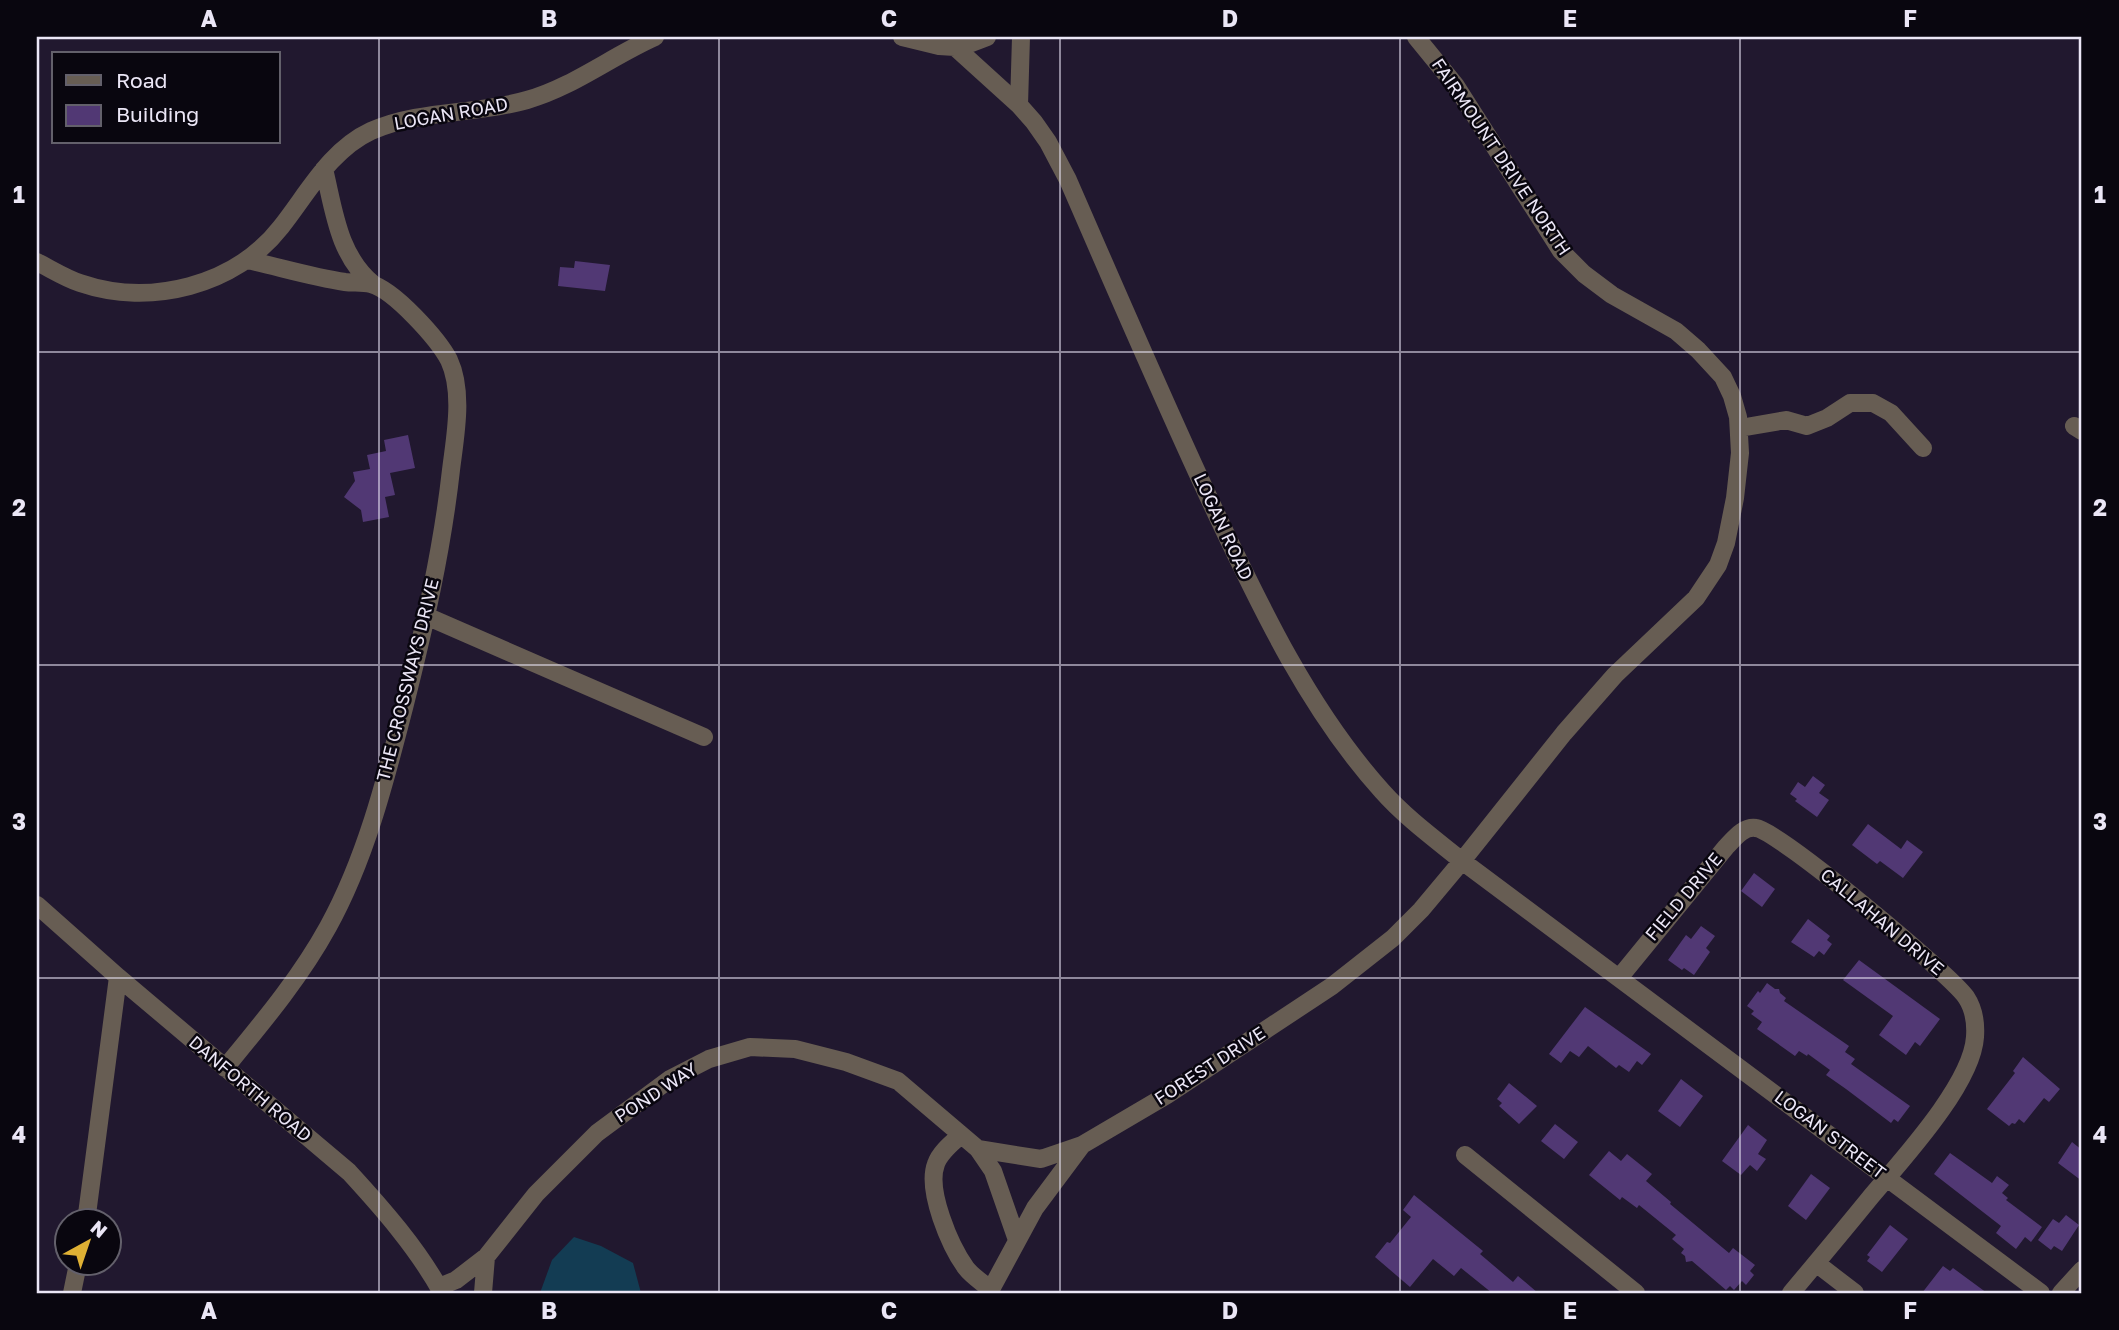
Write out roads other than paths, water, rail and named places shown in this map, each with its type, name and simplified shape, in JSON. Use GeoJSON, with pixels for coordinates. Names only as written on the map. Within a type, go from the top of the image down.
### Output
{"type":"FeatureCollection","features":[{"type":"Feature","properties":{"kind":"street","name":"LOGAN ROAD"},"geometry":{"type":"LineString","coordinates":[[247,260],[279,229],[324,169],[349,144],[369,132],[433,114],[525,101],[570,82],[655,37]]}},
{"type":"Feature","properties":{"kind":"street"},"geometry":{"type":"LineString","coordinates":[[902,37],[955,47],[987,37]]}},
{"type":"Feature","properties":{"kind":"street"},"geometry":{"type":"LineString","coordinates":[[1020,105],[1021,37]]}},
{"type":"Feature","properties":{"kind":"street","name":"FAIRMOUNT DRIVE NORTH"},"geometry":{"type":"LineString","coordinates":[[1416,37],[1456,86],[1561,251],[1584,274],[1612,295],[1652,316],[1698,350],[1723,377],[1732,396],[1740,428],[1735,498],[1726,543],[1708,583],[1696,598],[1615,675],[1564,733],[1462,861]]}},
{"type":"Feature","properties":{"kind":"street","name":"LOGAN ROAD"},"geometry":{"type":"LineString","coordinates":[[955,47],[1020,105],[1048,142],[1068,180],[1182,440],[1249,583],[1318,707],[1381,790],[1424,831],[1619,978]]}},
{"type":"Feature","properties":{"kind":"street","name":"THE CROSSWAYS DRIVE"},"geometry":{"type":"LineString","coordinates":[[225,1068],[306,963],[328,927],[347,887],[391,760],[426,616],[448,498],[456,405],[455,379],[449,359],[431,334],[402,305],[373,284],[355,264],[344,247],[337,226],[324,169]]}},
{"type":"Feature","properties":{"kind":"street"},"geometry":{"type":"LineString","coordinates":[[37,262],[82,284],[108,290],[150,293],[177,290],[202,283],[247,260],[345,282],[373,284]]}},
{"type":"Feature","properties":{"kind":"street"},"geometry":{"type":"LineString","coordinates":[[1740,428],[1787,419],[1807,426],[1827,418],[1850,403],[1873,403],[1891,413],[1923,448]]}},
{"type":"Feature","properties":{"kind":"street"},"geometry":{"type":"LineString","coordinates":[[426,616],[705,737]]}},
{"type":"Feature","properties":{"kind":"street","name":"FIELD DRIVE"},"geometry":{"type":"LineString","coordinates":[[1619,978],[1726,847],[1746,829],[1757,828]]}},
{"type":"Feature","properties":{"kind":"street","name":"CALLAHAN DRIVE"},"geometry":{"type":"LineString","coordinates":[[1757,828],[1776,837],[1808,861],[1954,983],[1973,1009],[1975,1039],[1969,1063],[1961,1079],[1887,1178]]}},
{"type":"Feature","properties":{"kind":"street","name":"FOREST DRIVE"},"geometry":{"type":"LineString","coordinates":[[990,1292],[1035,1208],[1082,1145],[1167,1095],[1364,962],[1421,909],[1462,861]]}},
{"type":"Feature","properties":{"kind":"street","name":"DANFORTH ROAD"},"geometry":{"type":"LineString","coordinates":[[37,905],[349,1172],[409,1244],[441,1290]]}},
{"type":"Feature","properties":{"kind":"street"},"geometry":{"type":"LineString","coordinates":[[88,1208],[118,977]]}},
{"type":"Feature","properties":{"kind":"street","name":"LOGAN STREET"},"geometry":{"type":"LineString","coordinates":[[1619,978],[2041,1293]]}},
{"type":"Feature","properties":{"kind":"street","name":"POND WAY"},"geometry":{"type":"LineString","coordinates":[[441,1290],[486,1257],[536,1194],[597,1133],[670,1079],[709,1059],[750,1046],[795,1049],[846,1062],[898,1081],[978,1149],[993,1171],[1017,1240]]}},
{"type":"Feature","properties":{"kind":"street"},"geometry":{"type":"LineString","coordinates":[[961,1135],[936,1162],[933,1194],[956,1251],[967,1270],[990,1292]]}},
{"type":"Feature","properties":{"kind":"street"},"geometry":{"type":"LineString","coordinates":[[978,1149],[1041,1159],[1082,1145]]}},
{"type":"Feature","properties":{"kind":"street"},"geometry":{"type":"LineString","coordinates":[[1465,1155],[1636,1293]]}},
{"type":"Feature","properties":{"kind":"street"},"geometry":{"type":"LineString","coordinates":[[1791,1293],[1887,1178]]}},
{"type":"Feature","properties":{"kind":"street"},"geometry":{"type":"LineString","coordinates":[[483,1293],[486,1257]]}},
{"type":"Feature","properties":{"kind":"street"},"geometry":{"type":"LineString","coordinates":[[1816,1263],[1855,1293]]}},
{"type":"Feature","properties":{"kind":"street"},"geometry":{"type":"LineString","coordinates":[[2062,1293],[2082,1270]]}},
{"type":"Feature","properties":{"kind":"water"},"geometry":{"type":"Polygon","coordinates":[[[574,1237],[601,1246],[633,1263],[641,1293],[540,1293],[552,1260],[574,1237]]]}}]}
